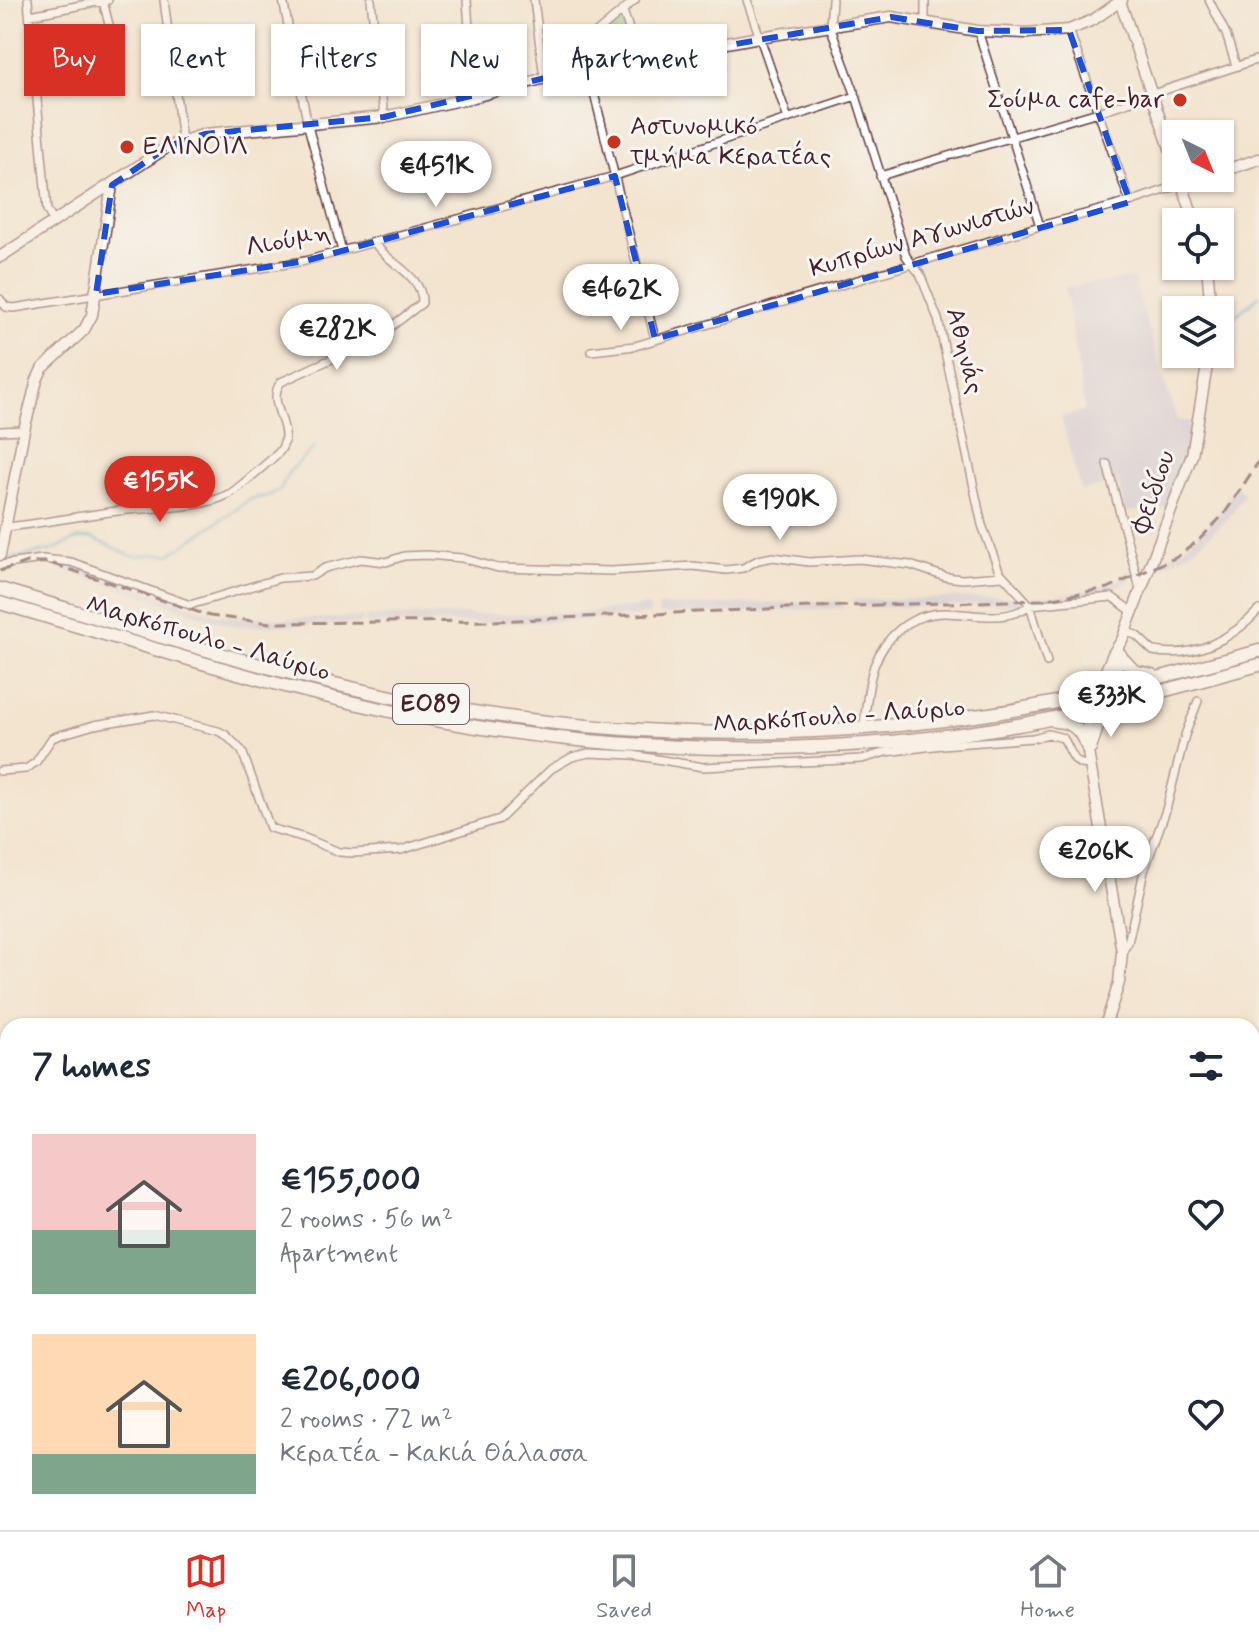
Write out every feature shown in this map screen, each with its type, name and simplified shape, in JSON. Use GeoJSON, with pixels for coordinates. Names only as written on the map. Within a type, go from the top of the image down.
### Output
{"type":"FeatureCollection","features":[{"type":"Feature","properties":{"kind":"highway","name":"Μαρκόπουλο - Λαύριο"},"geometry":{"type":"LineString","coordinates":[[1,594],[246,675],[373,707],[438,721],[595,741],[701,748],[812,746],[935,736],[1040,721],[1259,665]]}},
{"type":"Feature","properties":{"kind":"highway","name":"Μαρκόπουλο - Λαύριο"},"geometry":{"type":"LineString","coordinates":[[1,594],[234,657],[443,707],[654,731],[756,733],[863,728],[984,715],[1096,693],[1259,651]]}},
{"type":"Feature","properties":{"kind":"highway"},"geometry":{"type":"LineString","coordinates":[[1121,657],[1141,675],[1167,675]]}},
{"type":"Feature","properties":{"kind":"highway"},"geometry":{"type":"LineString","coordinates":[[1040,721],[1068,722],[1079,730],[1087,746]]}},
{"type":"Feature","properties":{"kind":"main road"},"geometry":{"type":"LineString","coordinates":[[727,43],[891,17],[978,31],[1026,33],[1069,30],[1093,20],[1121,0],[1162,122]]}},
{"type":"Feature","properties":{"kind":"main road"},"geometry":{"type":"LineString","coordinates":[[0,257],[157,153],[182,141],[205,134],[384,117],[543,78]]}},
{"type":"Feature","properties":{"kind":"main road"},"geometry":{"type":"LineString","coordinates":[[1234,167],[1259,159]]}},
{"type":"Feature","properties":{"kind":"main road"},"geometry":{"type":"LineString","coordinates":[[0,555],[24,430],[42,369],[84,330],[92,315],[112,185]]}},
{"type":"Feature","properties":{"kind":"main road","name":"Φειδίου"},"geometry":{"type":"LineString","coordinates":[[1124,636],[1192,455],[1207,368]]}},
{"type":"Feature","properties":{"kind":"main road"},"geometry":{"type":"LineString","coordinates":[[1089,764],[1094,736],[1121,657],[1124,636]]}},
{"type":"Feature","properties":{"kind":"main road"},"geometry":{"type":"LineString","coordinates":[[1108,1018],[1119,983],[1122,952],[1087,746],[1096,693],[1124,636]]}},
{"type":"Feature","properties":{"kind":"street"},"geometry":{"type":"LineString","coordinates":[[28,0],[47,210],[54,223]]}},
{"type":"Feature","properties":{"kind":"street"},"geometry":{"type":"LineString","coordinates":[[30,15],[106,0],[111,24]]}},
{"type":"Feature","properties":{"kind":"street"},"geometry":{"type":"LineString","coordinates":[[164,0],[182,141]]}},
{"type":"Feature","properties":{"kind":"street"},"geometry":{"type":"LineString","coordinates":[[283,0],[308,126],[342,251]]}},
{"type":"Feature","properties":{"kind":"street"},"geometry":{"type":"LineString","coordinates":[[371,0],[384,117]]}},
{"type":"Feature","properties":{"kind":"street"},"geometry":{"type":"LineString","coordinates":[[467,0],[474,97]]}},
{"type":"Feature","properties":{"kind":"street"},"geometry":{"type":"LineString","coordinates":[[534,0],[543,70]]}},
{"type":"Feature","properties":{"kind":"street"},"geometry":{"type":"LineString","coordinates":[[607,24],[635,0]]}},
{"type":"Feature","properties":{"kind":"street"},"geometry":{"type":"LineString","coordinates":[[747,0],[788,119]]}},
{"type":"Feature","properties":{"kind":"street","name":"Αθηνάς"},"geometry":{"type":"LineString","coordinates":[[832,0],[830,26],[911,264],[926,286],[938,319],[982,525],[1002,576],[1030,605]]}},
{"type":"Feature","properties":{"kind":"street"},"geometry":{"type":"LineString","coordinates":[[925,0],[925,22]]}},
{"type":"Feature","properties":{"kind":"street"},"geometry":{"type":"LineString","coordinates":[[1209,0],[1226,34],[1236,66]]}},
{"type":"Feature","properties":{"kind":"street"},"geometry":{"type":"LineString","coordinates":[[623,11],[627,24]]}},
{"type":"Feature","properties":{"kind":"street"},"geometry":{"type":"LineString","coordinates":[[1069,30],[1130,202]]}},
{"type":"Feature","properties":{"kind":"street"},"geometry":{"type":"LineString","coordinates":[[978,31],[1040,226]]}},
{"type":"Feature","properties":{"kind":"street"},"geometry":{"type":"LineString","coordinates":[[880,176],[1098,112],[1259,59]]}},
{"type":"Feature","properties":{"kind":"street"},"geometry":{"type":"LineString","coordinates":[[595,96],[655,339]]}},
{"type":"Feature","properties":{"kind":"street","name":"Λιούμη"},"geometry":{"type":"LineString","coordinates":[[0,299],[6,307],[14,308],[305,261],[615,176],[856,96]]}},
{"type":"Feature","properties":{"kind":"street","name":"Κυπρίων Αγωνιστών"},"geometry":{"type":"LineString","coordinates":[[591,351],[635,346],[1130,202],[1162,189]]}},
{"type":"Feature","properties":{"kind":"street"},"geometry":{"type":"LineString","coordinates":[[6,527],[124,510],[174,507],[234,492],[275,457],[283,446],[286,432],[276,395],[281,382],[375,339],[422,303],[422,293],[415,281],[386,258],[374,242]]}},
{"type":"Feature","properties":{"kind":"street"},"geometry":{"type":"LineString","coordinates":[[0,431],[24,430]]}},
{"type":"Feature","properties":{"kind":"street"},"geometry":{"type":"LineString","coordinates":[[1107,464],[1141,592]]}},
{"type":"Feature","properties":{"kind":"street"},"geometry":{"type":"LineString","coordinates":[[0,565],[42,559],[71,562],[190,605],[280,578],[312,576],[325,568],[361,559],[386,562],[404,556],[427,555],[462,558],[498,568],[611,571],[693,566],[726,570],[743,568],[773,557],[809,562],[859,559],[910,565],[962,579],[1002,576]]}},
{"type":"Feature","properties":{"kind":"street"},"geometry":{"type":"LineString","coordinates":[[863,728],[873,668],[888,641],[901,626],[936,614],[994,616],[1018,612],[1030,605],[1112,597],[1133,612]]}},
{"type":"Feature","properties":{"kind":"street"},"geometry":{"type":"LineString","coordinates":[[1030,605],[1047,662]]}},
{"type":"Feature","properties":{"kind":"street"},"geometry":{"type":"LineString","coordinates":[[1124,636],[1136,635],[1153,651],[1177,652],[1218,643],[1235,633],[1259,610]]}},
{"type":"Feature","properties":{"kind":"street"},"geometry":{"type":"LineString","coordinates":[[1122,952],[1128,943],[1144,871],[1198,701]]}},
{"type":"Feature","properties":{"kind":"street"},"geometry":{"type":"LineString","coordinates":[[0,771],[26,769],[36,762],[52,738],[68,732],[154,715],[178,720],[218,731],[235,742],[242,751],[270,828],[305,838],[328,849],[353,853],[401,850],[491,824],[508,814],[551,769],[572,757],[589,753],[633,755],[703,767],[862,759],[886,752],[1048,734],[1063,738],[1077,763],[1089,764]]}},
{"type":"Feature","properties":{"kind":"highlighted area"},"geometry":{"type":"Polygon","coordinates":[[[891,17],[978,31],[1069,30],[1130,202],[655,339],[615,176],[305,261],[96,294],[112,185],[169,146],[205,134],[384,117],[557,75],[891,17]]]}},
{"type":"Feature","properties":{"kind":"shaded area"},"geometry":{"type":"Polygon","coordinates":[[[1133,278],[1177,420],[1192,422],[1186,455],[1168,507],[1125,512],[1118,482],[1081,491],[1061,417],[1085,411],[1065,287],[1133,278]]]}},
{"type":"Feature","properties":{"kind":"shaded area"},"geometry":{"type":"Polygon","coordinates":[[[1235,486],[1245,493],[1227,520],[1190,552],[1155,570],[1157,562],[1179,551],[1208,526],[1235,486]]]}},
{"type":"Feature","properties":{"kind":"shaded area"},"geometry":{"type":"Polygon","coordinates":[[[47,564],[81,568],[217,615],[284,619],[363,617],[361,624],[234,626],[47,564]]]}},
{"type":"Feature","properties":{"kind":"shaded area"},"geometry":{"type":"Polygon","coordinates":[[[1133,568],[1128,582],[1112,588],[1061,599],[1039,601],[1031,597],[1069,594],[1100,586],[1121,579],[1133,568]]]}},
{"type":"Feature","properties":{"kind":"shaded area"},"geometry":{"type":"Polygon","coordinates":[[[1017,597],[1020,604],[860,608],[852,600],[1017,597]]]}},
{"type":"Feature","properties":{"kind":"shaded area"},"geometry":{"type":"Polygon","coordinates":[[[838,601],[845,608],[659,615],[658,606],[838,601]]]}},
{"type":"Feature","properties":{"kind":"shaded area"},"geometry":{"type":"Polygon","coordinates":[[[649,606],[650,615],[547,622],[365,624],[366,616],[575,613],[649,606]]]}},
{"type":"Feature","properties":{"kind":"waterway"},"geometry":{"type":"LineString","coordinates":[[1234,317],[1259,296]]}},
{"type":"Feature","properties":{"kind":"waterway"},"geometry":{"type":"LineString","coordinates":[[9,559],[53,550],[77,539],[92,538],[132,556],[171,554],[251,499],[280,490],[289,472],[315,447]]}},
{"type":"Feature","properties":{"kind":"railway"},"geometry":{"type":"LineString","coordinates":[[0,571],[27,562],[47,562],[210,616],[271,623],[493,621],[1042,600],[1108,588],[1177,557],[1225,513],[1259,461]]}},
{"type":"Feature","properties":{"kind":"place","name":"Σούμα cafe-bar"},"geometry":{"type":"Point","coordinates":[1180,100]}},
{"type":"Feature","properties":{"kind":"place","name":"Αστυνομικό τμήμα Κερατέας"},"geometry":{"type":"Point","coordinates":[614,142]}},
{"type":"Feature","properties":{"kind":"place","name":"ΕΛΙΝΟΙΛ"},"geometry":{"type":"Point","coordinates":[127,147]}}]}
